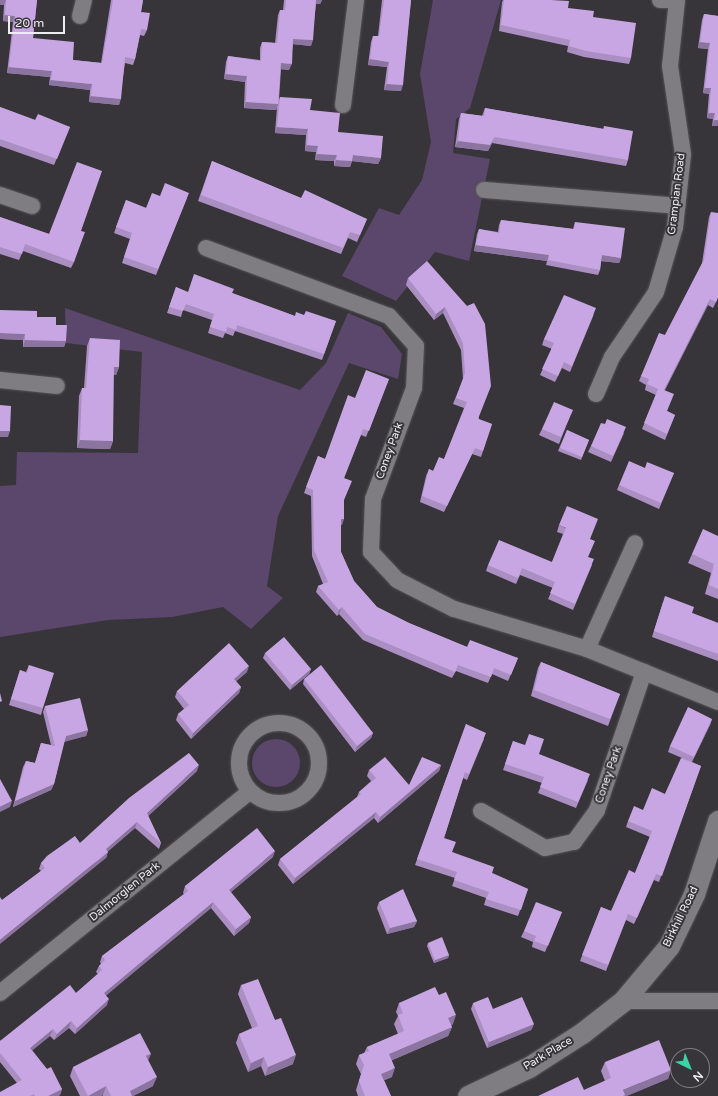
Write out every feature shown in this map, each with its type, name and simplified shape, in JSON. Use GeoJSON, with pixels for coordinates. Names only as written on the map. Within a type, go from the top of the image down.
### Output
{"type":"FeatureCollection","features":[{"type":"Feature","properties":{"kind":"street"},"geometry":{"type":"LineString","coordinates":[[80,16],[84,0]]}},
{"type":"Feature","properties":{"kind":"street"},"geometry":{"type":"LineString","coordinates":[[343,105],[356,0]]}},
{"type":"Feature","properties":{"kind":"street"},"geometry":{"type":"LineString","coordinates":[[660,0],[668,0]]}},
{"type":"Feature","properties":{"kind":"street","name":"Grampian Road"},"geometry":{"type":"LineString","coordinates":[[596,394],[612,357],[656,292],[675,227],[683,154],[670,66],[677,0]]}},
{"type":"Feature","properties":{"kind":"street"},"geometry":{"type":"LineString","coordinates":[[484,190],[677,206]]}},
{"type":"Feature","properties":{"kind":"street"},"geometry":{"type":"LineString","coordinates":[[0,195],[32,206]]}},
{"type":"Feature","properties":{"kind":"street","name":"Coney Park"},"geometry":{"type":"LineString","coordinates":[[206,248],[389,316],[416,346],[414,388],[373,499],[371,552],[396,580],[454,609],[587,649],[718,702]]}},
{"type":"Feature","properties":{"kind":"street"},"geometry":{"type":"LineString","coordinates":[[0,380],[57,386]]}},
{"type":"Feature","properties":{"kind":"street"},"geometry":{"type":"LineString","coordinates":[[587,649],[635,543]]}},
{"type":"Feature","properties":{"kind":"street","name":"Coney Park"},"geometry":{"type":"LineString","coordinates":[[481,811],[545,848],[574,842],[597,810],[644,672]]}},
{"type":"Feature","properties":{"kind":"street"},"geometry":{"type":"LineString","coordinates":[[266,723],[288,724],[304,732],[318,754],[317,777],[310,789],[286,802],[267,801],[250,791],[240,774],[239,760],[249,737],[266,723]]}},
{"type":"Feature","properties":{"kind":"street","name":"Dalmorglen Park"},"geometry":{"type":"LineString","coordinates":[[0,993],[250,791]]}},
{"type":"Feature","properties":{"kind":"street","name":"Birkhill Road"},"geometry":{"type":"LineString","coordinates":[[623,1001],[669,946],[694,894],[718,821]]}},
{"type":"Feature","properties":{"kind":"street"},"geometry":{"type":"LineString","coordinates":[[623,1001],[718,1001]]}},
{"type":"Feature","properties":{"kind":"street","name":"Park Place"},"geometry":{"type":"LineString","coordinates":[[468,1096],[529,1066],[582,1033],[623,1001]]}},
{"type":"Feature","properties":{"kind":"shaded area"},"geometry":{"type":"Polygon","coordinates":[[[433,0],[501,0],[470,108],[456,119],[453,153],[490,159],[469,261],[435,252],[396,301],[342,276],[379,208],[399,215],[422,180],[431,142],[420,74],[433,0]]]}},
{"type":"Feature","properties":{"kind":"shaded area"},"geometry":{"type":"Polygon","coordinates":[[[65,308],[300,390],[326,363],[348,313],[381,327],[402,354],[398,379],[349,363],[278,516],[267,586],[283,598],[251,629],[223,607],[172,617],[108,620],[0,637],[0,486],[16,485],[17,452],[138,453],[142,352],[66,343],[65,308]]]}},
{"type":"Feature","properties":{"kind":"shaded area"},"geometry":{"type":"Polygon","coordinates":[[[276,739],[285,741],[293,746],[298,754],[300,763],[298,772],[293,780],[285,785],[276,787],[267,785],[259,780],[254,772],[252,763],[254,754],[259,746],[267,741],[276,739]]]}},
{"type":"Feature","properties":{"kind":"building"},"geometry":{"type":"Polygon","coordinates":[[[6,0],[37,0],[33,38],[74,42],[73,60],[102,63],[113,0],[143,0],[141,12],[150,13],[147,30],[141,29],[135,59],[125,57],[121,99],[91,96],[92,84],[51,80],[52,71],[9,67],[15,16],[5,15],[6,0]]]}},
{"type":"Feature","properties":{"kind":"building"},"geometry":{"type":"Polygon","coordinates":[[[286,0],[316,0],[313,40],[293,39],[292,64],[281,63],[278,104],[246,102],[247,76],[226,74],[228,56],[261,61],[262,42],[277,43],[280,10],[285,10],[286,0]]]}},
{"type":"Feature","properties":{"kind":"building"},"geometry":{"type":"Polygon","coordinates":[[[384,0],[411,0],[403,85],[387,84],[389,62],[370,59],[373,36],[379,36],[384,0]]]}},
{"type":"Feature","properties":{"kind":"building"},"geometry":{"type":"Polygon","coordinates":[[[504,0],[569,1],[568,8],[594,11],[593,17],[636,23],[631,58],[586,51],[569,46],[570,40],[501,25],[504,0]]]}},
{"type":"Feature","properties":{"kind":"building"},"geometry":{"type":"Polygon","coordinates":[[[704,14],[718,16],[718,120],[714,120],[715,113],[709,113],[711,88],[705,88],[710,43],[700,42],[704,14]]]}},
{"type":"Feature","properties":{"kind":"building"},"geometry":{"type":"Polygon","coordinates":[[[280,97],[312,99],[310,110],[340,113],[338,132],[383,136],[381,158],[353,155],[352,161],[336,160],[337,155],[317,154],[318,146],[307,145],[308,129],[277,127],[280,97]]]}},
{"type":"Feature","properties":{"kind":"building"},"geometry":{"type":"Polygon","coordinates":[[[0,107],[35,120],[38,114],[70,127],[57,159],[0,139],[0,107]]]}},
{"type":"Feature","properties":{"kind":"building"},"geometry":{"type":"Polygon","coordinates":[[[485,108],[604,129],[604,126],[633,131],[628,160],[495,137],[490,145],[458,141],[461,113],[484,116],[485,108]]]}},
{"type":"Feature","properties":{"kind":"building"},"geometry":{"type":"Polygon","coordinates":[[[212,161],[301,198],[305,190],[367,219],[360,235],[350,232],[343,248],[201,195],[212,161]]]}},
{"type":"Feature","properties":{"kind":"building"},"geometry":{"type":"Polygon","coordinates":[[[77,162],[102,171],[81,231],[85,232],[74,262],[25,244],[22,254],[0,247],[0,217],[49,234],[77,162]]]}},
{"type":"Feature","properties":{"kind":"building"},"geometry":{"type":"Polygon","coordinates":[[[165,183],[189,193],[158,269],[124,257],[132,233],[116,227],[126,200],[146,208],[152,193],[160,196],[165,183]]]}},
{"type":"Feature","properties":{"kind":"building"},"geometry":{"type":"Polygon","coordinates":[[[711,212],[718,213],[718,297],[716,302],[710,299],[664,390],[674,394],[667,411],[675,415],[667,434],[644,423],[658,389],[647,384],[649,379],[641,376],[659,333],[665,335],[704,260],[711,212]]]}},
{"type":"Feature","properties":{"kind":"building"},"geometry":{"type":"Polygon","coordinates":[[[501,220],[574,229],[575,222],[625,228],[621,258],[602,255],[600,270],[548,260],[549,255],[476,245],[479,229],[499,233],[501,220]]]}},
{"type":"Feature","properties":{"kind":"building"},"geometry":{"type":"Polygon","coordinates":[[[427,261],[467,306],[474,303],[485,324],[491,386],[478,419],[492,424],[483,451],[475,448],[447,506],[422,496],[429,469],[433,471],[439,457],[444,459],[467,402],[456,398],[465,373],[463,343],[445,307],[436,314],[408,278],[427,261]]]}},
{"type":"Feature","properties":{"kind":"building"},"geometry":{"type":"Polygon","coordinates":[[[194,274],[234,289],[232,293],[295,316],[296,312],[304,315],[306,311],[336,321],[324,354],[237,325],[236,330],[227,327],[226,332],[210,327],[214,314],[186,304],[183,311],[169,307],[176,287],[188,292],[194,274]]]}},
{"type":"Feature","properties":{"kind":"building"},"geometry":{"type":"Polygon","coordinates":[[[564,295],[596,308],[572,366],[564,362],[558,376],[542,369],[554,343],[544,339],[564,295]]]}},
{"type":"Feature","properties":{"kind":"building"},"geometry":{"type":"Polygon","coordinates":[[[0,310],[37,311],[37,317],[56,317],[56,325],[67,325],[66,341],[25,340],[25,334],[0,333],[0,310]]]}},
{"type":"Feature","properties":{"kind":"building"},"geometry":{"type":"Polygon","coordinates":[[[90,338],[120,340],[119,367],[114,367],[113,441],[80,440],[82,388],[86,388],[90,338]]]}},
{"type":"Feature","properties":{"kind":"building"},"geometry":{"type":"Polygon","coordinates":[[[366,370],[389,379],[369,431],[363,429],[344,478],[352,481],[344,500],[344,519],[341,519],[341,552],[354,581],[377,607],[409,623],[467,647],[470,640],[518,658],[511,675],[494,668],[491,677],[458,665],[455,672],[365,634],[342,607],[339,610],[318,586],[328,582],[314,550],[313,490],[306,487],[318,456],[325,459],[348,395],[355,398],[366,370]]]}},
{"type":"Feature","properties":{"kind":"building"},"geometry":{"type":"Polygon","coordinates":[[[554,402],[573,410],[561,437],[542,429],[554,402]]]}},
{"type":"Feature","properties":{"kind":"building"},"geometry":{"type":"Polygon","coordinates":[[[0,405],[11,406],[10,431],[0,431],[0,405]]]}},
{"type":"Feature","properties":{"kind":"building"},"geometry":{"type":"Polygon","coordinates":[[[607,419],[626,427],[613,456],[591,446],[601,423],[605,424],[607,419]]]}},
{"type":"Feature","properties":{"kind":"building"},"geometry":{"type":"Polygon","coordinates":[[[567,430],[589,440],[582,457],[560,448],[567,430]]]}},
{"type":"Feature","properties":{"kind":"building"},"geometry":{"type":"Polygon","coordinates":[[[629,461],[645,468],[647,462],[674,473],[661,503],[619,485],[629,461]]]}},
{"type":"Feature","properties":{"kind":"building"},"geometry":{"type":"Polygon","coordinates":[[[567,506],[598,519],[590,539],[595,541],[588,557],[594,559],[575,604],[550,593],[555,582],[522,568],[518,578],[488,565],[499,540],[552,562],[566,528],[559,525],[567,506]]]}},
{"type":"Feature","properties":{"kind":"building"},"geometry":{"type":"Polygon","coordinates":[[[703,529],[718,536],[718,589],[709,585],[714,564],[692,554],[703,529]]]}},
{"type":"Feature","properties":{"kind":"building"},"geometry":{"type":"Polygon","coordinates":[[[665,596],[694,607],[692,613],[718,623],[718,654],[654,631],[665,596]]]}},
{"type":"Feature","properties":{"kind":"building"},"geometry":{"type":"Polygon","coordinates":[[[284,637],[311,669],[292,685],[265,653],[284,637]]]}},
{"type":"Feature","properties":{"kind":"building"},"geometry":{"type":"Polygon","coordinates":[[[229,643],[249,666],[234,679],[241,687],[193,733],[178,714],[189,705],[177,691],[229,643]]]}},
{"type":"Feature","properties":{"kind":"building"},"geometry":{"type":"Polygon","coordinates":[[[541,662],[620,694],[610,719],[534,690],[541,662]]]}},
{"type":"Feature","properties":{"kind":"building"},"geometry":{"type":"Polygon","coordinates":[[[29,665],[54,673],[43,708],[11,699],[20,670],[27,673],[29,665]]]}},
{"type":"Feature","properties":{"kind":"building"},"geometry":{"type":"Polygon","coordinates":[[[321,665],[373,733],[357,746],[304,679],[321,665]]]}},
{"type":"Feature","properties":{"kind":"building"},"geometry":{"type":"Polygon","coordinates":[[[80,698],[88,730],[66,736],[54,784],[15,801],[26,761],[35,763],[41,743],[55,746],[45,706],[80,698]]]}},
{"type":"Feature","properties":{"kind":"building"},"geometry":{"type":"Polygon","coordinates":[[[688,707],[712,719],[694,757],[670,746],[688,707]]]}},
{"type":"Feature","properties":{"kind":"building"},"geometry":{"type":"Polygon","coordinates":[[[466,724],[486,733],[469,774],[465,772],[444,838],[456,842],[452,852],[494,867],[492,873],[528,889],[521,910],[486,899],[489,892],[454,880],[457,872],[417,859],[466,724]]]}},
{"type":"Feature","properties":{"kind":"building"},"geometry":{"type":"Polygon","coordinates":[[[529,734],[544,739],[539,754],[590,774],[578,802],[540,787],[544,777],[505,764],[513,741],[525,745],[529,734]]]}},
{"type":"Feature","properties":{"kind":"building"},"geometry":{"type":"Polygon","coordinates":[[[189,753],[199,765],[147,813],[161,843],[137,822],[106,849],[108,852],[0,940],[0,897],[2,900],[45,868],[41,863],[47,856],[75,836],[80,843],[129,798],[189,753]]]}},
{"type":"Feature","properties":{"kind":"building"},"geometry":{"type":"Polygon","coordinates":[[[385,757],[409,785],[422,757],[441,765],[380,817],[376,812],[295,878],[280,859],[361,794],[359,792],[376,778],[369,770],[385,757]]]}},
{"type":"Feature","properties":{"kind":"building"},"geometry":{"type":"Polygon","coordinates":[[[681,758],[701,766],[662,876],[656,874],[637,918],[628,914],[608,965],[582,955],[601,907],[611,911],[629,870],[635,873],[652,831],[628,821],[634,806],[643,810],[652,788],[665,794],[681,758]]]}},
{"type":"Feature","properties":{"kind":"building"},"geometry":{"type":"Polygon","coordinates":[[[0,779],[12,801],[0,807],[0,779]]]}},
{"type":"Feature","properties":{"kind":"building"},"geometry":{"type":"Polygon","coordinates":[[[257,828],[275,851],[229,890],[251,917],[236,929],[213,902],[104,993],[109,999],[77,1028],[71,1021],[57,1034],[53,1029],[30,1048],[47,1069],[51,1067],[62,1089],[48,1096],[35,1096],[34,1094],[30,1096],[0,1096],[0,1092],[22,1080],[0,1053],[0,1041],[70,985],[76,993],[102,970],[99,966],[105,960],[102,956],[188,891],[185,886],[257,828]]]}},
{"type":"Feature","properties":{"kind":"building"},"geometry":{"type":"Polygon","coordinates":[[[403,889],[417,921],[390,928],[379,902],[403,889]]]}},
{"type":"Feature","properties":{"kind":"building"},"geometry":{"type":"Polygon","coordinates":[[[536,902],[562,912],[548,946],[534,941],[536,936],[524,931],[536,902]]]}},
{"type":"Feature","properties":{"kind":"building"},"geometry":{"type":"Polygon","coordinates":[[[442,937],[449,955],[435,960],[428,943],[442,937]]]}},
{"type":"Feature","properties":{"kind":"building"},"geometry":{"type":"Polygon","coordinates":[[[258,979],[275,1020],[281,1018],[296,1055],[268,1067],[264,1057],[251,1063],[239,1034],[258,1026],[241,985],[258,979]]]}},
{"type":"Feature","properties":{"kind":"building"},"geometry":{"type":"Polygon","coordinates":[[[435,987],[439,995],[446,992],[456,1015],[448,1018],[452,1027],[389,1054],[395,1068],[381,1074],[391,1096],[365,1096],[359,1081],[364,1065],[359,1055],[369,1051],[367,1047],[404,1031],[398,1015],[403,1013],[399,1003],[435,987]]]}},
{"type":"Feature","properties":{"kind":"building"},"geometry":{"type":"Polygon","coordinates":[[[488,997],[493,1009],[522,997],[534,1024],[489,1042],[473,1003],[488,997]]]}},
{"type":"Feature","properties":{"kind":"building"},"geometry":{"type":"Polygon","coordinates":[[[140,1033],[151,1054],[146,1056],[157,1077],[130,1091],[132,1096],[111,1096],[106,1086],[88,1096],[73,1067],[140,1033]]]}},
{"type":"Feature","properties":{"kind":"building"},"geometry":{"type":"Polygon","coordinates":[[[659,1040],[670,1070],[623,1090],[625,1095],[623,1096],[538,1096],[578,1077],[584,1090],[611,1078],[605,1062],[659,1040]]]}}]}
